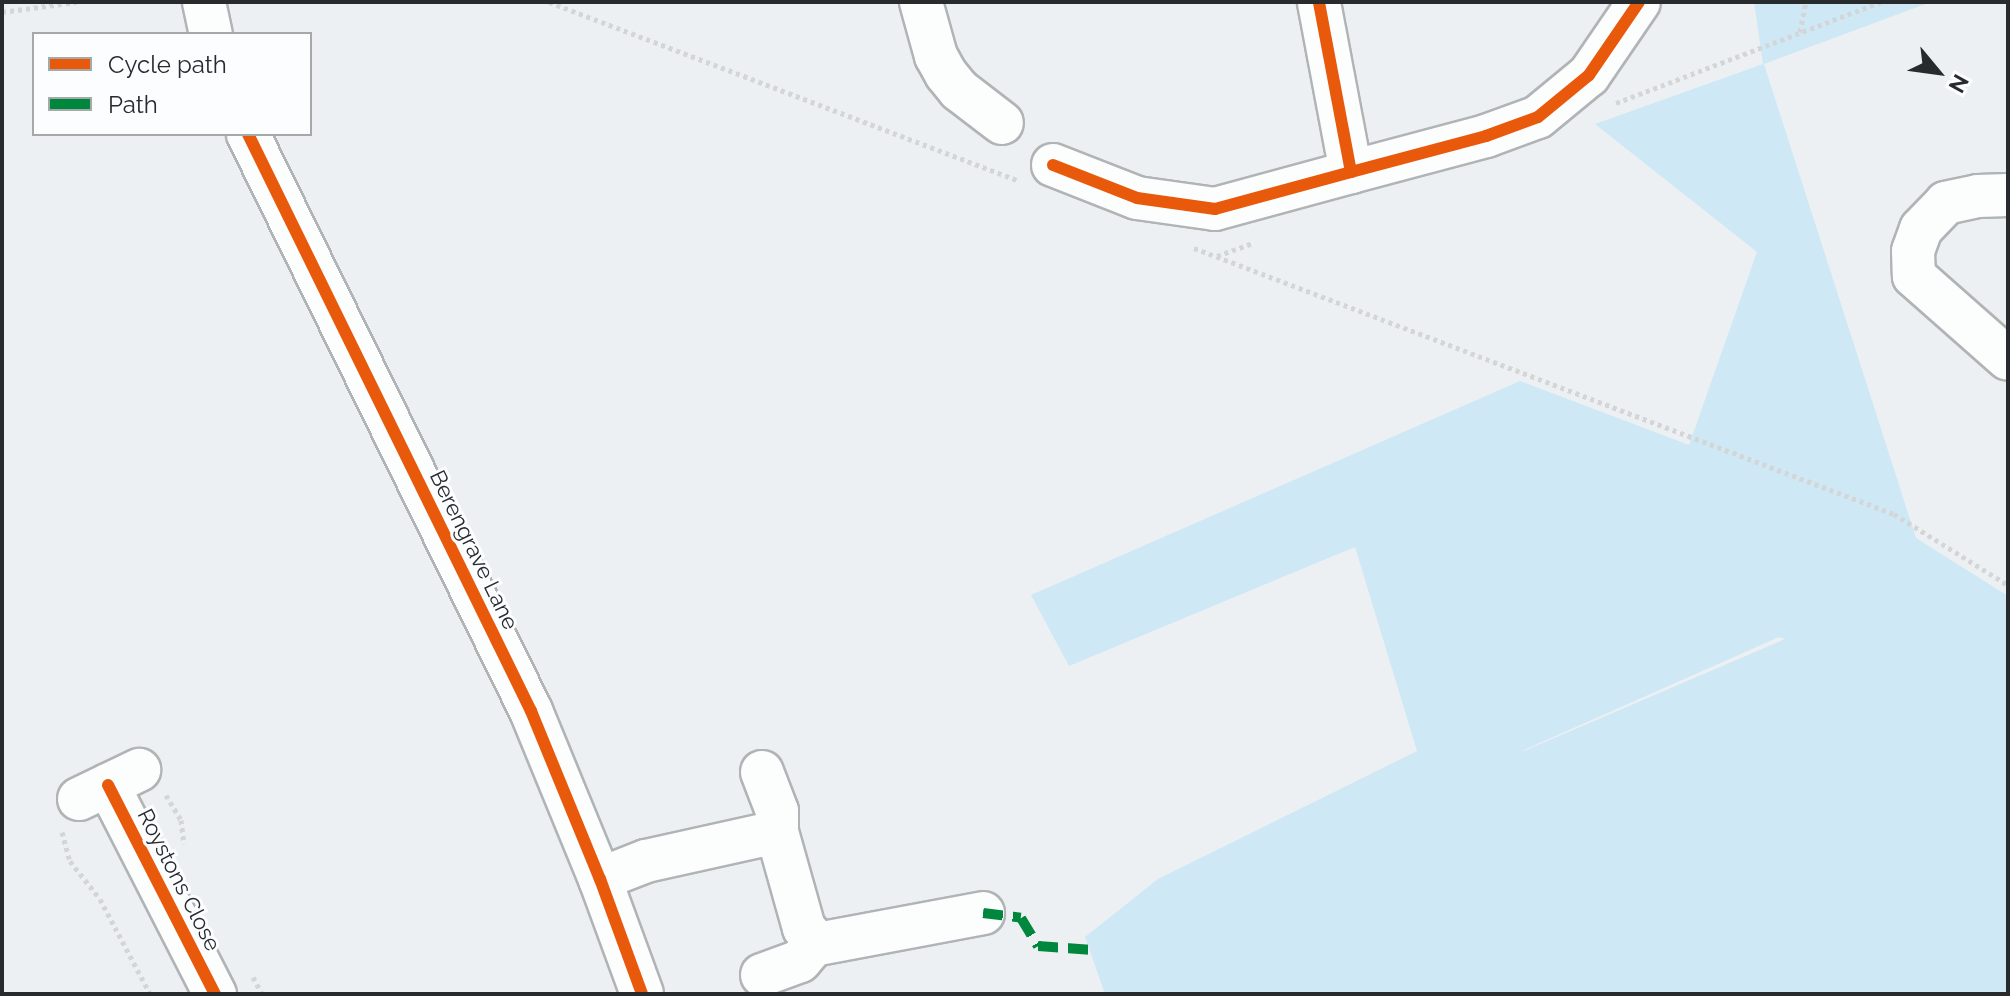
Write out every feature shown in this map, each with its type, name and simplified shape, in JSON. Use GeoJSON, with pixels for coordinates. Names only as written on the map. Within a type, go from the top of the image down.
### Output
{"type":"FeatureCollection","features":[{"type":"Feature","properties":{"kind":"street"},"geometry":{"type":"LineString","coordinates":[[204,2],[211,32]]}},
{"type":"Feature","properties":{"kind":"street"},"geometry":{"type":"LineString","coordinates":[[921,2],[936,56],[946,74],[966,96],[1002,123]]}},
{"type":"Feature","properties":{"kind":"street"},"geometry":{"type":"LineString","coordinates":[[1319,2],[1351,172]]}},
{"type":"Feature","properties":{"kind":"street"},"geometry":{"type":"LineString","coordinates":[[1038,174],[1137,198],[1215,209],[1433,150],[1538,117],[1589,75],[1639,2]]}},
{"type":"Feature","properties":{"kind":"street","name":"Berengrave Lane"},"geometry":{"type":"LineString","coordinates":[[249,136],[531,711],[600,879],[642,994]]}},
{"type":"Feature","properties":{"kind":"street"},"geometry":{"type":"LineString","coordinates":[[2008,195],[1978,196],[1946,203],[1921,229],[1913,251],[1914,276],[2008,359]]}},
{"type":"Feature","properties":{"kind":"street"},"geometry":{"type":"LineString","coordinates":[[762,772],[777,811],[777,832],[804,928],[815,943],[822,945],[983,913]]}},
{"type":"Feature","properties":{"kind":"street","name":"Roystons Close"},"geometry":{"type":"LineString","coordinates":[[108,785],[215,994]]}},
{"type":"Feature","properties":{"kind":"street"},"geometry":{"type":"LineString","coordinates":[[600,879],[646,861],[777,832]]}},
{"type":"Feature","properties":{"kind":"street"},"geometry":{"type":"LineString","coordinates":[[762,975],[800,961],[815,943]]}},
{"type":"Feature","properties":{"kind":"path"},"geometry":{"type":"LineString","coordinates":[[2,12],[76,2]]}},
{"type":"Feature","properties":{"kind":"path"},"geometry":{"type":"LineString","coordinates":[[549,2],[1038,174]]}},
{"type":"Feature","properties":{"kind":"path"},"geometry":{"type":"LineString","coordinates":[[1800,33],[1806,2]]}},
{"type":"Feature","properties":{"kind":"path"},"geometry":{"type":"LineString","coordinates":[[1187,245],[1894,514],[2008,585]]}},
{"type":"Feature","properties":{"kind":"shaded area"},"geometry":{"type":"Polygon","coordinates":[[[1754,2],[1931,2],[1764,64],[1916,538],[2008,596],[2008,994],[1105,994],[1085,937],[1158,879],[1417,751],[1355,547],[1069,666],[1031,595],[1520,381],[1689,445],[1757,252],[1595,124],[1763,64],[1754,2]],[[1779,637],[1524,751],[1785,639],[1779,637]]]}},
{"type":"Feature","properties":{"kind":"marked path"},"geometry":{"type":"LineString","coordinates":[[983,913],[1021,918],[1038,946],[1093,950]]}},
{"type":"Feature","properties":{"kind":"cycle path"},"geometry":{"type":"LineString","coordinates":[[1053,165],[1137,198],[1215,209],[1351,172],[1319,2]]}},
{"type":"Feature","properties":{"kind":"cycle path"},"geometry":{"type":"LineString","coordinates":[[1351,172],[1486,136],[1538,117],[1589,75],[1639,2]]}},
{"type":"Feature","properties":{"kind":"cycle path"},"geometry":{"type":"LineString","coordinates":[[249,136],[531,711],[600,879],[642,994]]}},
{"type":"Feature","properties":{"kind":"cycle path"},"geometry":{"type":"LineString","coordinates":[[108,785],[215,994]]}}]}
